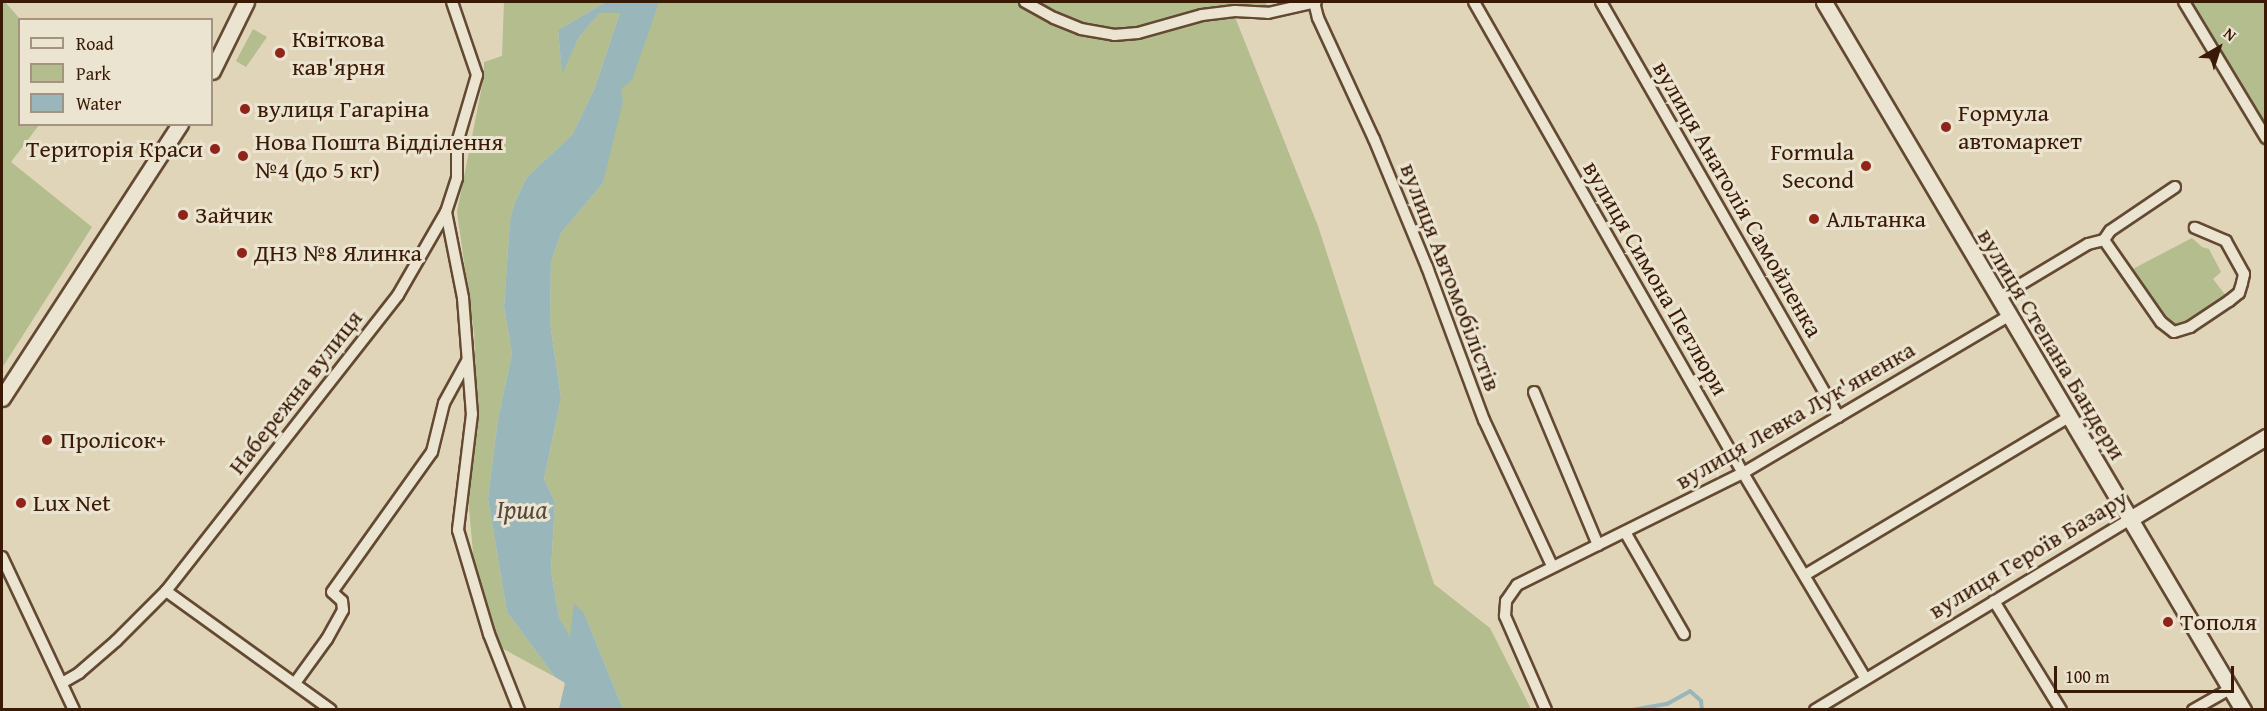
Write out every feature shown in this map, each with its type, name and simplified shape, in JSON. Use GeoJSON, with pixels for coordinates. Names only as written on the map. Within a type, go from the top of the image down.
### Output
{"type":"FeatureCollection","features":[{"type":"Feature","properties":{"kind":"street"},"geometry":{"type":"LineString","coordinates":[[213,69],[246,2]]}},
{"type":"Feature","properties":{"kind":"street","name":"Набережна вулиця"},"geometry":{"type":"LineString","coordinates":[[62,683],[79,673],[111,645],[166,591],[398,295],[446,213],[457,178],[457,143],[477,75],[452,2]]}},
{"type":"Feature","properties":{"kind":"street"},"geometry":{"type":"LineString","coordinates":[[1025,2],[1054,18],[1081,29],[1114,35],[1138,33],[1202,15],[1235,11],[1269,13],[1315,2]]}},
{"type":"Feature","properties":{"kind":"street","name":"вулиця Автомобілістів"},"geometry":{"type":"LineString","coordinates":[[1315,2],[1318,18],[1374,139],[1427,267],[1484,420],[1552,566]]}},
{"type":"Feature","properties":{"kind":"street","name":"вулиця Симона Петлюри"},"geometry":{"type":"LineString","coordinates":[[1474,2],[1743,473],[1864,678]]}},
{"type":"Feature","properties":{"kind":"street","name":"вулиця Анатолія Самойленка"},"geometry":{"type":"LineString","coordinates":[[1601,2],[1839,417]]}},
{"type":"Feature","properties":{"kind":"street","name":"вулиця Степана Бандери"},"geometry":{"type":"LineString","coordinates":[[1824,2],[2243,710]]}},
{"type":"Feature","properties":{"kind":"street"},"geometry":{"type":"LineString","coordinates":[[2184,2],[2265,138]]}},
{"type":"Feature","properties":{"kind":"street"},"geometry":{"type":"LineString","coordinates":[[2,398],[179,126]]}},
{"type":"Feature","properties":{"kind":"street"},"geometry":{"type":"LineString","coordinates":[[1998,298],[2088,244],[2104,240],[2110,231],[2175,187]]}},
{"type":"Feature","properties":{"kind":"street","name":"Набережна вулиця"},"geometry":{"type":"LineString","coordinates":[[446,213],[463,298],[472,414],[458,530],[485,624],[519,710]]}},
{"type":"Feature","properties":{"kind":"street"},"geometry":{"type":"LineString","coordinates":[[2104,240],[2161,322],[2178,333],[2239,293],[2244,274],[2226,241],[2195,228]]}},
{"type":"Feature","properties":{"kind":"street","name":"вулиця Левка Лук'яненка"},"geometry":{"type":"LineString","coordinates":[[1546,710],[1505,616],[1506,601],[1517,585],[1743,473],[2009,316]]}},
{"type":"Feature","properties":{"kind":"street"},"geometry":{"type":"LineString","coordinates":[[295,682],[327,639],[343,610],[342,601],[332,592],[432,452],[444,403],[468,360]]}},
{"type":"Feature","properties":{"kind":"street"},"geometry":{"type":"LineString","coordinates":[[1534,392],[1598,545]]}},
{"type":"Feature","properties":{"kind":"street"},"geometry":{"type":"LineString","coordinates":[[1805,575],[2069,417]]}},
{"type":"Feature","properties":{"kind":"street","name":"вулиця Героїв Базару"},"geometry":{"type":"LineString","coordinates":[[1815,710],[1864,678],[2265,437]]}},
{"type":"Feature","properties":{"kind":"street"},"geometry":{"type":"LineString","coordinates":[[1625,532],[1684,634]]}},
{"type":"Feature","properties":{"kind":"street"},"geometry":{"type":"LineString","coordinates":[[2,558],[75,710]]}},
{"type":"Feature","properties":{"kind":"street"},"geometry":{"type":"LineString","coordinates":[[166,591],[295,682],[330,710]]}},
{"type":"Feature","properties":{"kind":"street"},"geometry":{"type":"LineString","coordinates":[[1995,601],[2058,709]]}},
{"type":"Feature","properties":{"kind":"street"},"geometry":{"type":"LineString","coordinates":[[2193,710],[2230,689]]}},
{"type":"Feature","properties":{"kind":"green space"},"geometry":{"type":"Polygon","coordinates":[[[2,2],[5,2],[19,18],[18,126],[38,126],[11,162],[92,227],[2,368],[2,2]]]}},
{"type":"Feature","properties":{"kind":"green space"},"geometry":{"type":"Polygon","coordinates":[[[504,2],[606,2],[558,30],[562,72],[579,37],[600,13],[620,13],[594,90],[572,135],[527,177],[515,202],[510,220],[504,307],[512,354],[498,419],[488,499],[507,612],[555,677],[498,646],[475,575],[468,497],[478,428],[474,332],[457,212],[484,76],[484,62],[502,56],[504,2]]]}},
{"type":"Feature","properties":{"kind":"green space"},"geometry":{"type":"Polygon","coordinates":[[[659,2],[1265,2],[1271,11],[1235,17],[1318,226],[1434,584],[1490,628],[1531,709],[623,709],[584,613],[570,638],[559,617],[551,571],[555,502],[544,479],[561,398],[550,322],[551,262],[561,233],[603,183],[621,89],[659,2]]]}},
{"type":"Feature","properties":{"kind":"green space"},"geometry":{"type":"Polygon","coordinates":[[[2183,2],[2265,2],[2265,138],[2183,2]]]}},
{"type":"Feature","properties":{"kind":"green space"},"geometry":{"type":"Polygon","coordinates":[[[253,29],[267,37],[246,67],[236,61],[253,29]]]}},
{"type":"Feature","properties":{"kind":"green space"},"geometry":{"type":"Polygon","coordinates":[[[2192,238],[2202,247],[2209,249],[2221,272],[2213,279],[2227,297],[2180,328],[2167,324],[2129,271],[2192,238]]]}},
{"type":"Feature","properties":{"kind":"water","name":"Ірша"},"geometry":{"type":"Polygon","coordinates":[[[606,2],[659,2],[632,80],[621,89],[623,101],[603,183],[561,233],[551,262],[550,322],[561,398],[544,479],[555,502],[551,571],[559,617],[570,637],[574,603],[584,613],[623,709],[559,709],[565,683],[555,677],[507,612],[488,499],[498,419],[512,354],[504,307],[510,220],[515,202],[527,177],[572,135],[594,90],[620,13],[600,13],[579,37],[562,74],[558,30],[606,2]]]}},
{"type":"Feature","properties":{"kind":"waterway"},"geometry":{"type":"LineString","coordinates":[[1632,710],[1667,704],[1690,691],[1701,701],[1702,710]]}},
{"type":"Feature","properties":{"kind":"place","name":"Квіткова кав'ярня"},"geometry":{"type":"Point","coordinates":[280,53]}},
{"type":"Feature","properties":{"kind":"place","name":"вулиця Гагаріна"},"geometry":{"type":"Point","coordinates":[245,109]}},
{"type":"Feature","properties":{"kind":"place","name":"Fормула автомаркет"},"geometry":{"type":"Point","coordinates":[1946,127]}},
{"type":"Feature","properties":{"kind":"place","name":"Територія Краси"},"geometry":{"type":"Point","coordinates":[215,149]}},
{"type":"Feature","properties":{"kind":"place","name":"Нова Пошта Відділення №4 (до 5 кг)"},"geometry":{"type":"Point","coordinates":[243,156]}},
{"type":"Feature","properties":{"kind":"place","name":"Formula Second"},"geometry":{"type":"Point","coordinates":[1866,166]}},
{"type":"Feature","properties":{"kind":"place","name":"Зайчик"},"geometry":{"type":"Point","coordinates":[183,215]}},
{"type":"Feature","properties":{"kind":"place","name":"Альтанка"},"geometry":{"type":"Point","coordinates":[1814,219]}},
{"type":"Feature","properties":{"kind":"place","name":"ДНЗ №8 Ялинка"},"geometry":{"type":"Point","coordinates":[242,253]}},
{"type":"Feature","properties":{"kind":"place","name":"Пролісок+"},"geometry":{"type":"Point","coordinates":[47,440]}},
{"type":"Feature","properties":{"kind":"place","name":"Lux Net"},"geometry":{"type":"Point","coordinates":[21,503]}},
{"type":"Feature","properties":{"kind":"place","name":"Тополя"},"geometry":{"type":"Point","coordinates":[2168,622]}}]}
